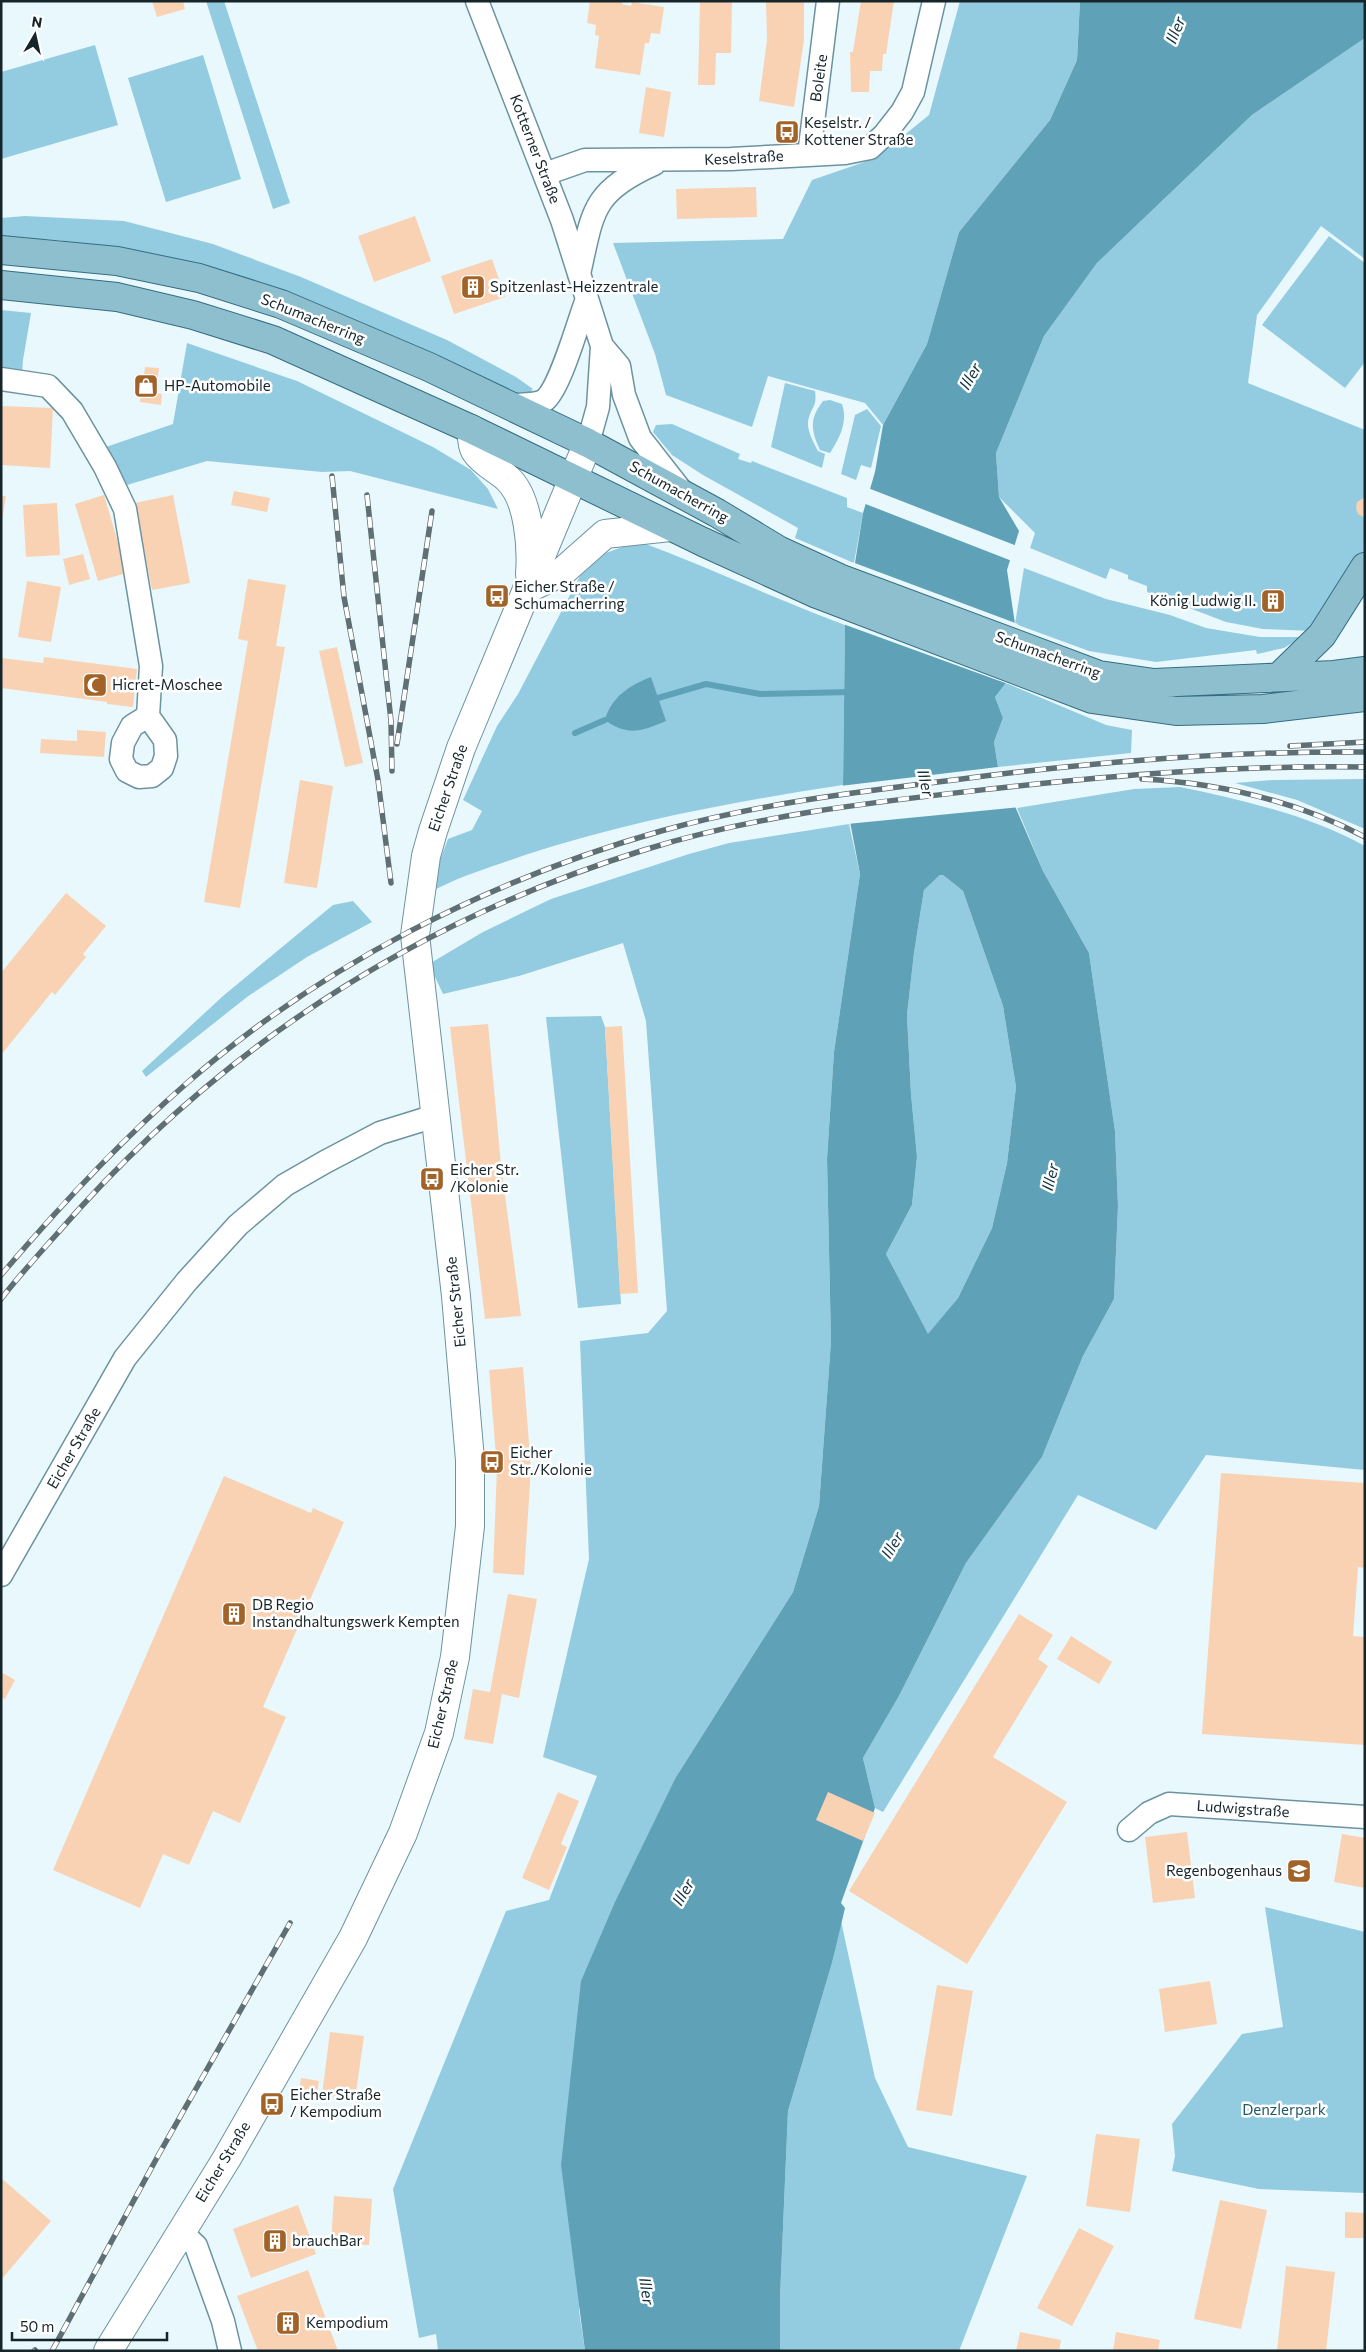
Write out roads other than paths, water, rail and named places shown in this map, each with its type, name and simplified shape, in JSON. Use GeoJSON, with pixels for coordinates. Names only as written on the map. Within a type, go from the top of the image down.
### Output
{"type":"FeatureCollection","features":[{"type":"Feature","properties":{"kind":"main road","name":"Schumacherring"},"geometry":{"type":"LineString","coordinates":[[1,250],[117,261],[199,278],[281,304],[429,367],[588,443],[717,513],[780,551],[840,578],[1098,675],[1154,683],[1334,675],[1365,671]]}},
{"type":"Feature","properties":{"kind":"main road","name":"Schumacherring"},"geometry":{"type":"LineString","coordinates":[[1,285],[117,297],[193,315],[272,340],[471,429],[670,527],[817,594],[1092,698],[1176,711],[1263,709],[1365,697]]}},
{"type":"Feature","properties":{"kind":"main road"},"geometry":{"type":"LineString","coordinates":[[1269,677],[1322,635],[1365,567]]}},
{"type":"Feature","properties":{"kind":"street","name":"Kotterner Straße"},"geometry":{"type":"LineString","coordinates":[[477,1],[545,174],[602,346],[598,407],[588,443],[573,478]]}},
{"type":"Feature","properties":{"kind":"street","name":"Boleite"},"geometry":{"type":"LineString","coordinates":[[809,155],[828,1]]}},
{"type":"Feature","properties":{"kind":"street","name":"Keselstraße"},"geometry":{"type":"LineString","coordinates":[[545,174],[585,160],[663,160],[809,155],[845,153],[870,148],[884,135],[902,112],[913,92],[934,1]]}},
{"type":"Feature","properties":{"kind":"street","name":"Keselstraße"},"geometry":{"type":"LineString","coordinates":[[579,275],[594,212],[609,190],[628,176],[663,160]]}},
{"type":"Feature","properties":{"kind":"street"},"geometry":{"type":"LineString","coordinates":[[510,405],[539,403],[546,399],[561,375],[587,299]]}},
{"type":"Feature","properties":{"kind":"street","name":"Kotterner Straße"},"geometry":{"type":"LineString","coordinates":[[602,346],[619,366],[624,395],[640,438],[683,494]]}},
{"type":"Feature","properties":{"kind":"street"},"geometry":{"type":"LineString","coordinates":[[1,379],[48,386],[72,411],[105,467],[125,509],[151,666],[148,716]]}},
{"type":"Feature","properties":{"kind":"street"},"geometry":{"type":"LineString","coordinates":[[471,429],[475,451],[510,480],[520,500],[528,527],[531,555],[529,588],[562,572],[606,534],[670,527]]}},
{"type":"Feature","properties":{"kind":"street","name":"Eicher Straße"},"geometry":{"type":"LineString","coordinates":[[108,2351],[227,2158],[353,1938],[403,1833],[439,1733],[455,1657],[470,1526],[470,1460],[462,1354],[415,936],[426,856],[461,748],[529,588],[573,478]]}},
{"type":"Feature","properties":{"kind":"street","name":"Eicher Straße"},"geometry":{"type":"LineString","coordinates":[[1,1575],[125,1358],[187,1280],[238,1225],[285,1185],[325,1162],[380,1133],[435,1116]]}},
{"type":"Feature","properties":{"kind":"street","name":"Ludwigstraße"},"geometry":{"type":"LineString","coordinates":[[1129,1830],[1149,1813],[1169,1804],[1365,1817]]}},
{"type":"Feature","properties":{"kind":"street"},"geometry":{"type":"LineString","coordinates":[[181,2232],[196,2246],[223,2321],[230,2351]]}},
{"type":"Feature","properties":{"kind":"water","name":"Iller"},"geometry":{"type":"Polygon","coordinates":[[[1080,1],[1365,1],[1365,38],[1252,115],[1097,263],[1044,336],[996,453],[999,497],[1019,531],[1007,570],[1015,624],[1006,683],[995,697],[1003,718],[994,742],[998,767],[1043,871],[1089,953],[1115,1131],[1118,1206],[1114,1299],[1083,1356],[1042,1457],[966,1563],[899,1696],[863,1758],[875,1808],[841,1903],[845,1908],[832,1963],[788,2111],[780,2298],[780,2351],[585,2351],[561,2165],[581,1981],[615,1902],[676,1777],[793,1592],[819,1506],[831,1341],[827,1159],[834,1052],[860,874],[843,785],[845,625],[863,513],[875,472],[883,425],[927,344],[959,232],[1050,120],[1077,60],[1080,1]],[[940,875],[924,890],[907,1015],[911,1094],[917,1157],[912,1205],[886,1254],[928,1334],[958,1298],[992,1228],[1007,1163],[1016,1087],[1003,1006],[963,891],[943,875],[940,875]]]}},
{"type":"Feature","properties":{"kind":"water"},"geometry":{"type":"Polygon","coordinates":[[[651,677],[666,721],[635,731],[621,729],[605,720],[612,705],[622,693],[651,677]]]}},
{"type":"Feature","properties":{"kind":"waterway"},"geometry":{"type":"LineString","coordinates":[[658,698],[706,684],[760,694],[852,692]]}},
{"type":"Feature","properties":{"kind":"waterway"},"geometry":{"type":"LineString","coordinates":[[575,733],[605,720]]}},
{"type":"Feature","properties":{"kind":"railway"},"geometry":{"type":"LineString","coordinates":[[332,476],[344,597],[378,780],[391,883]]}},
{"type":"Feature","properties":{"kind":"railway"},"geometry":{"type":"LineString","coordinates":[[367,495],[391,721],[392,771]]}},
{"type":"Feature","properties":{"kind":"railway"},"geometry":{"type":"LineString","coordinates":[[397,744],[432,511]]}},
{"type":"Feature","properties":{"kind":"railway"},"geometry":{"type":"LineString","coordinates":[[1290,746],[1365,742]]}},
{"type":"Feature","properties":{"kind":"railway"},"geometry":{"type":"LineString","coordinates":[[1,1275],[67,1200],[137,1128],[239,1040],[351,964],[410,931],[471,901],[533,874],[661,831],[734,813],[844,794],[1107,763],[1262,753],[1365,752]]}},
{"type":"Feature","properties":{"kind":"railway"},"geometry":{"type":"LineString","coordinates":[[1,1299],[117,1169],[182,1107],[251,1051],[323,1000],[398,955],[477,915],[559,880],[644,850],[686,838],[816,811],[990,789],[1130,775],[1224,769],[1365,767]]}},
{"type":"Feature","properties":{"kind":"railway"},"geometry":{"type":"LineString","coordinates":[[1142,779],[1200,785],[1256,796],[1312,813],[1365,837]]}},
{"type":"Feature","properties":{"kind":"railway"},"geometry":{"type":"LineString","coordinates":[[52,2351],[159,2154],[290,1923]]}},
{"type":"Feature","properties":{"kind":"place","name":"Keselstr. / Kottener Straße"},"geometry":{"type":"Point","coordinates":[787,132]}},
{"type":"Feature","properties":{"kind":"place","name":"Spitzenlast-Heizzentrale"},"geometry":{"type":"Point","coordinates":[473,287]}},
{"type":"Feature","properties":{"kind":"place","name":"HP-Automobile"},"geometry":{"type":"Point","coordinates":[146,386]}},
{"type":"Feature","properties":{"kind":"place","name":"Eicher Straße / Schumacherring"},"geometry":{"type":"Point","coordinates":[497,596]}},
{"type":"Feature","properties":{"kind":"place","name":"König Ludwig II."},"geometry":{"type":"Point","coordinates":[1273,601]}},
{"type":"Feature","properties":{"kind":"place","name":"Hicret-Moschee"},"geometry":{"type":"Point","coordinates":[95,685]}},
{"type":"Feature","properties":{"kind":"place","name":"Eicher Str. /Kolonie"},"geometry":{"type":"Point","coordinates":[432,1179]}},
{"type":"Feature","properties":{"kind":"place","name":"Eicher Str./Kolonie"},"geometry":{"type":"Point","coordinates":[492,1462]}},
{"type":"Feature","properties":{"kind":"place","name":"DB Regio Instandhaltungswerk Kempten"},"geometry":{"type":"Point","coordinates":[234,1614]}},
{"type":"Feature","properties":{"kind":"place","name":"Regenbogenhaus"},"geometry":{"type":"Point","coordinates":[1299,1871]}},
{"type":"Feature","properties":{"kind":"place","name":"Eicher Straße / Kempodium"},"geometry":{"type":"Point","coordinates":[272,2104]}},
{"type":"Feature","properties":{"kind":"place","name":"brauchBar"},"geometry":{"type":"Point","coordinates":[275,2241]}},
{"type":"Feature","properties":{"kind":"place","name":"Kempodium"},"geometry":{"type":"Point","coordinates":[288,2323]}},
{"type":"Feature","properties":{"kind":"park label","name":"Denzlerpark"},"geometry":{"type":"Point","coordinates":[1284,2110]}}]}
